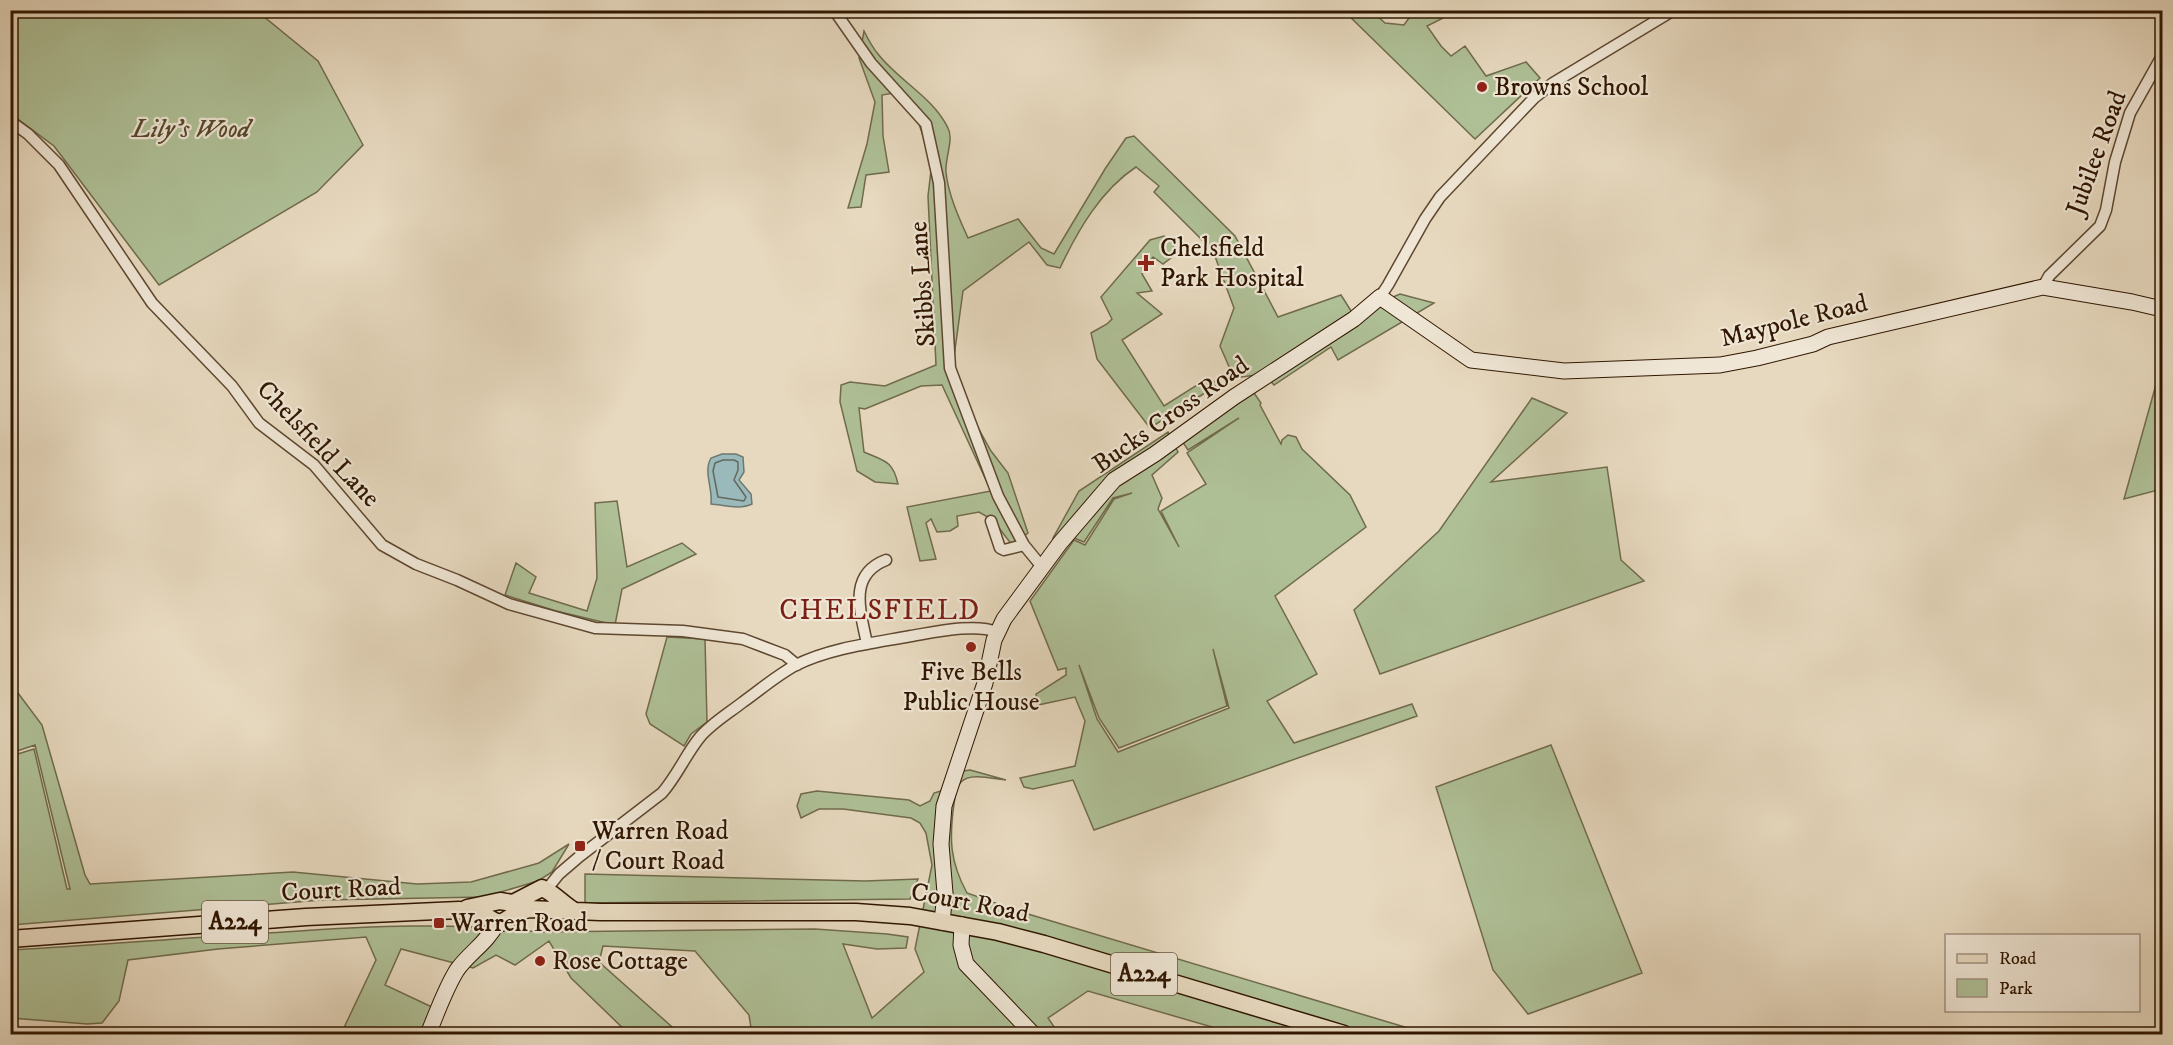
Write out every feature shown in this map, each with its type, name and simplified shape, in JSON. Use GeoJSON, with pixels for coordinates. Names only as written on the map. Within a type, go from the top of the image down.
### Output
{"type":"FeatureCollection","features":[{"type":"Feature","properties":{"kind":"main road","name":"Court Road"},"geometry":{"type":"LineString","coordinates":[[499,913],[518,901],[543,891]]}},
{"type":"Feature","properties":{"kind":"main road"},"geometry":{"type":"LineString","coordinates":[[541,910],[531,902],[543,891],[573,910]]}},
{"type":"Feature","properties":{"kind":"main road","name":"Court Road"},"geometry":{"type":"LineString","coordinates":[[10,939],[306,917],[459,910],[474,905],[499,913],[525,910],[573,910],[890,914],[962,925],[1044,944],[1344,1035]]}},
{"type":"Feature","properties":{"kind":"street","name":"Skibbs Lane"},"geometry":{"type":"LineString","coordinates":[[834,10],[871,63],[926,124],[939,183],[951,368],[998,496],[1024,546],[1042,567]]}},
{"type":"Feature","properties":{"kind":"street"},"geometry":{"type":"LineString","coordinates":[[1380,297],[1440,197],[1534,98],[1553,83],[1674,10]]}},
{"type":"Feature","properties":{"kind":"street","name":"Jubilee Road"},"geometry":{"type":"LineString","coordinates":[[2043,287],[2049,276],[2100,226],[2106,210],[2115,162],[2130,113],[2163,56]]}},
{"type":"Feature","properties":{"kind":"street","name":"Chelsfield Lane"},"geometry":{"type":"LineString","coordinates":[[10,121],[28,134],[59,165],[152,303],[232,386],[259,423],[314,465],[382,544],[416,564],[509,604],[596,628],[683,631],[743,639],[785,655],[797,665]]}},
{"type":"Feature","properties":{"kind":"street","name":"Maypole Road"},"geometry":{"type":"LineString","coordinates":[[1380,297],[1471,360],[1564,371],[1720,365],[1813,344],[1828,337],[2043,287],[2163,309]]}},
{"type":"Feature","properties":{"kind":"street","name":"Bucks Cross Road"},"geometry":{"type":"LineString","coordinates":[[997,632],[1042,567],[1079,519],[1114,480],[1155,454],[1228,400],[1354,319],[1380,297]]}},
{"type":"Feature","properties":{"kind":"street"},"geometry":{"type":"LineString","coordinates":[[991,521],[1000,548],[1004,550],[1024,546]]}},
{"type":"Feature","properties":{"kind":"street"},"geometry":{"type":"LineString","coordinates":[[867,644],[859,598],[860,588],[870,569],[886,560]]}},
{"type":"Feature","properties":{"kind":"street"},"geometry":{"type":"LineString","coordinates":[[543,891],[580,856],[662,794],[695,744],[710,727],[797,665],[830,653],[867,644],[947,630],[986,629],[997,632],[985,683],[944,806],[941,844],[945,893],[942,922]]}},
{"type":"Feature","properties":{"kind":"street"},"geometry":{"type":"LineString","coordinates":[[428,1035],[454,975],[491,933],[499,913]]}},
{"type":"Feature","properties":{"kind":"street"},"geometry":{"type":"LineString","coordinates":[[962,925],[961,945],[966,964],[1033,1035]]}},
{"type":"Feature","properties":{"kind":"green space","name":"Lily's Wood"},"geometry":{"type":"Polygon","coordinates":[[[11,10],[257,11],[318,61],[363,145],[317,192],[159,285],[54,146],[11,114],[11,10]]]}},
{"type":"Feature","properties":{"kind":"green space"},"geometry":{"type":"Polygon","coordinates":[[[1344,11],[1372,11],[1385,23],[1404,25],[1414,11],[1457,11],[1427,26],[1451,56],[1465,46],[1486,76],[1526,62],[1540,78],[1475,139],[1344,11]]]}},
{"type":"Feature","properties":{"kind":"green space"},"geometry":{"type":"Polygon","coordinates":[[[864,31],[886,64],[934,107],[948,128],[950,138],[946,166],[947,180],[954,206],[968,238],[1018,219],[1041,248],[1054,254],[1126,138],[1134,136],[1235,236],[1278,317],[1341,295],[1353,314],[1400,294],[1434,303],[1338,360],[1331,347],[1274,385],[1264,374],[1234,378],[1220,346],[1234,308],[1213,251],[1154,192],[1159,186],[1136,167],[1123,176],[1101,199],[1075,239],[1060,268],[1047,265],[1029,242],[963,291],[951,379],[991,451],[1008,473],[1028,533],[1012,545],[993,520],[979,512],[957,516],[958,526],[950,531],[937,532],[931,519],[926,523],[936,559],[920,561],[907,507],[991,491],[942,385],[921,386],[865,409],[859,408],[864,452],[891,466],[898,484],[875,482],[857,471],[840,402],[841,385],[850,382],[885,386],[936,365],[928,196],[932,162],[919,124],[893,93],[882,95],[883,136],[889,172],[866,175],[861,207],[848,208],[867,144],[875,102],[859,58],[864,31]]]}},
{"type":"Feature","properties":{"kind":"green space"},"geometry":{"type":"Polygon","coordinates":[[[1164,236],[1174,244],[1172,257],[1163,264],[1153,257],[1142,274],[1152,291],[1137,293],[1162,314],[1122,340],[1164,406],[1208,378],[1219,384],[1150,428],[1097,359],[1091,333],[1112,319],[1101,297],[1150,240],[1164,236]]]}},
{"type":"Feature","properties":{"kind":"green space"},"geometry":{"type":"Polygon","coordinates":[[[2162,363],[2162,489],[2124,499],[2162,363]]]}},
{"type":"Feature","properties":{"kind":"green space"},"geometry":{"type":"Polygon","coordinates":[[[1254,393],[1281,444],[1288,435],[1296,437],[1302,449],[1350,495],[1366,527],[1275,596],[1317,674],[1267,701],[1294,743],[1412,704],[1417,716],[1094,830],[1073,780],[1033,789],[1024,787],[1020,778],[1075,766],[1085,721],[1075,697],[1038,705],[1036,694],[1066,675],[1066,668],[1058,670],[1030,601],[1074,540],[1085,545],[1114,499],[1132,493],[1113,498],[1084,542],[1074,538],[1053,538],[1079,491],[1168,432],[1178,452],[1152,475],[1162,498],[1158,509],[1179,547],[1161,511],[1206,484],[1187,453],[1239,418],[1188,450],[1182,441],[1254,393]],[[1213,649],[1227,706],[1119,748],[1099,718],[1079,665],[1097,719],[1118,752],[1229,708],[1213,649]]]}},
{"type":"Feature","properties":{"kind":"green space"},"geometry":{"type":"Polygon","coordinates":[[[1532,398],[1567,413],[1491,482],[1607,467],[1621,560],[1644,581],[1380,674],[1354,610],[1439,531],[1532,398]]]}},
{"type":"Feature","properties":{"kind":"green space"},"geometry":{"type":"Polygon","coordinates":[[[617,501],[627,567],[682,543],[696,554],[622,589],[615,625],[556,611],[505,595],[516,563],[536,577],[529,593],[587,611],[597,578],[595,503],[617,501]]]}},
{"type":"Feature","properties":{"kind":"green space"},"geometry":{"type":"Polygon","coordinates":[[[667,637],[705,639],[707,722],[691,734],[684,746],[650,724],[646,714],[667,637]]]}},
{"type":"Feature","properties":{"kind":"green space"},"geometry":{"type":"Polygon","coordinates":[[[18,693],[42,725],[85,875],[90,884],[293,872],[417,884],[471,882],[539,863],[569,844],[552,872],[538,881],[484,897],[321,900],[11,925],[11,756],[34,749],[67,889],[70,889],[35,745],[11,753],[11,697],[18,693]]]}},
{"type":"Feature","properties":{"kind":"green space"},"geometry":{"type":"Polygon","coordinates":[[[1551,745],[1642,973],[1528,1014],[1493,970],[1436,787],[1551,745]]]}},
{"type":"Feature","properties":{"kind":"green space"},"geometry":{"type":"Polygon","coordinates":[[[970,770],[1006,780],[970,777],[959,784],[954,804],[951,839],[957,871],[967,893],[1018,911],[1428,1034],[1236,1034],[1088,991],[1048,1018],[1059,1034],[752,1034],[749,1015],[695,951],[603,946],[599,962],[680,1034],[629,1034],[571,978],[549,941],[515,965],[496,955],[473,968],[401,949],[385,985],[434,1008],[424,1034],[341,1034],[376,960],[366,937],[218,949],[128,960],[119,1001],[102,1023],[87,1024],[11,1018],[11,950],[412,926],[476,927],[540,932],[815,929],[908,937],[906,948],[877,949],[843,944],[872,1018],[924,972],[915,949],[932,865],[926,833],[920,823],[911,818],[843,809],[819,809],[801,818],[797,806],[801,794],[817,791],[909,800],[920,806],[930,801],[934,793],[947,789],[957,772],[970,770]]]}},
{"type":"Feature","properties":{"kind":"green space"},"geometry":{"type":"Polygon","coordinates":[[[585,874],[865,881],[918,879],[910,899],[585,903],[585,874]]]}},
{"type":"Feature","properties":{"kind":"water"},"geometry":{"type":"Polygon","coordinates":[[[722,454],[736,454],[743,457],[744,472],[739,480],[751,494],[752,504],[737,507],[711,504],[709,463],[711,458],[722,454]]]}},
{"type":"Feature","properties":{"kind":"place","name":"Browns School"},"geometry":{"type":"Point","coordinates":[1482,87]}},
{"type":"Feature","properties":{"kind":"place","name":"Chelsfield Park Hospital"},"geometry":{"type":"Point","coordinates":[1146,263]}},
{"type":"Feature","properties":{"kind":"place","name":"Five Bells Public House"},"geometry":{"type":"Point","coordinates":[971,647]}},
{"type":"Feature","properties":{"kind":"place","name":"Warren Road / Court Road"},"geometry":{"type":"Point","coordinates":[580,846]}},
{"type":"Feature","properties":{"kind":"place","name":"Warren Road"},"geometry":{"type":"Point","coordinates":[439,923]}},
{"type":"Feature","properties":{"kind":"place","name":"Rose Cottage"},"geometry":{"type":"Point","coordinates":[540,961]}},
{"type":"Feature","properties":{"kind":"district","name":"CHELSFIELD"},"geometry":{"type":"Point","coordinates":[880,610]}}]}
